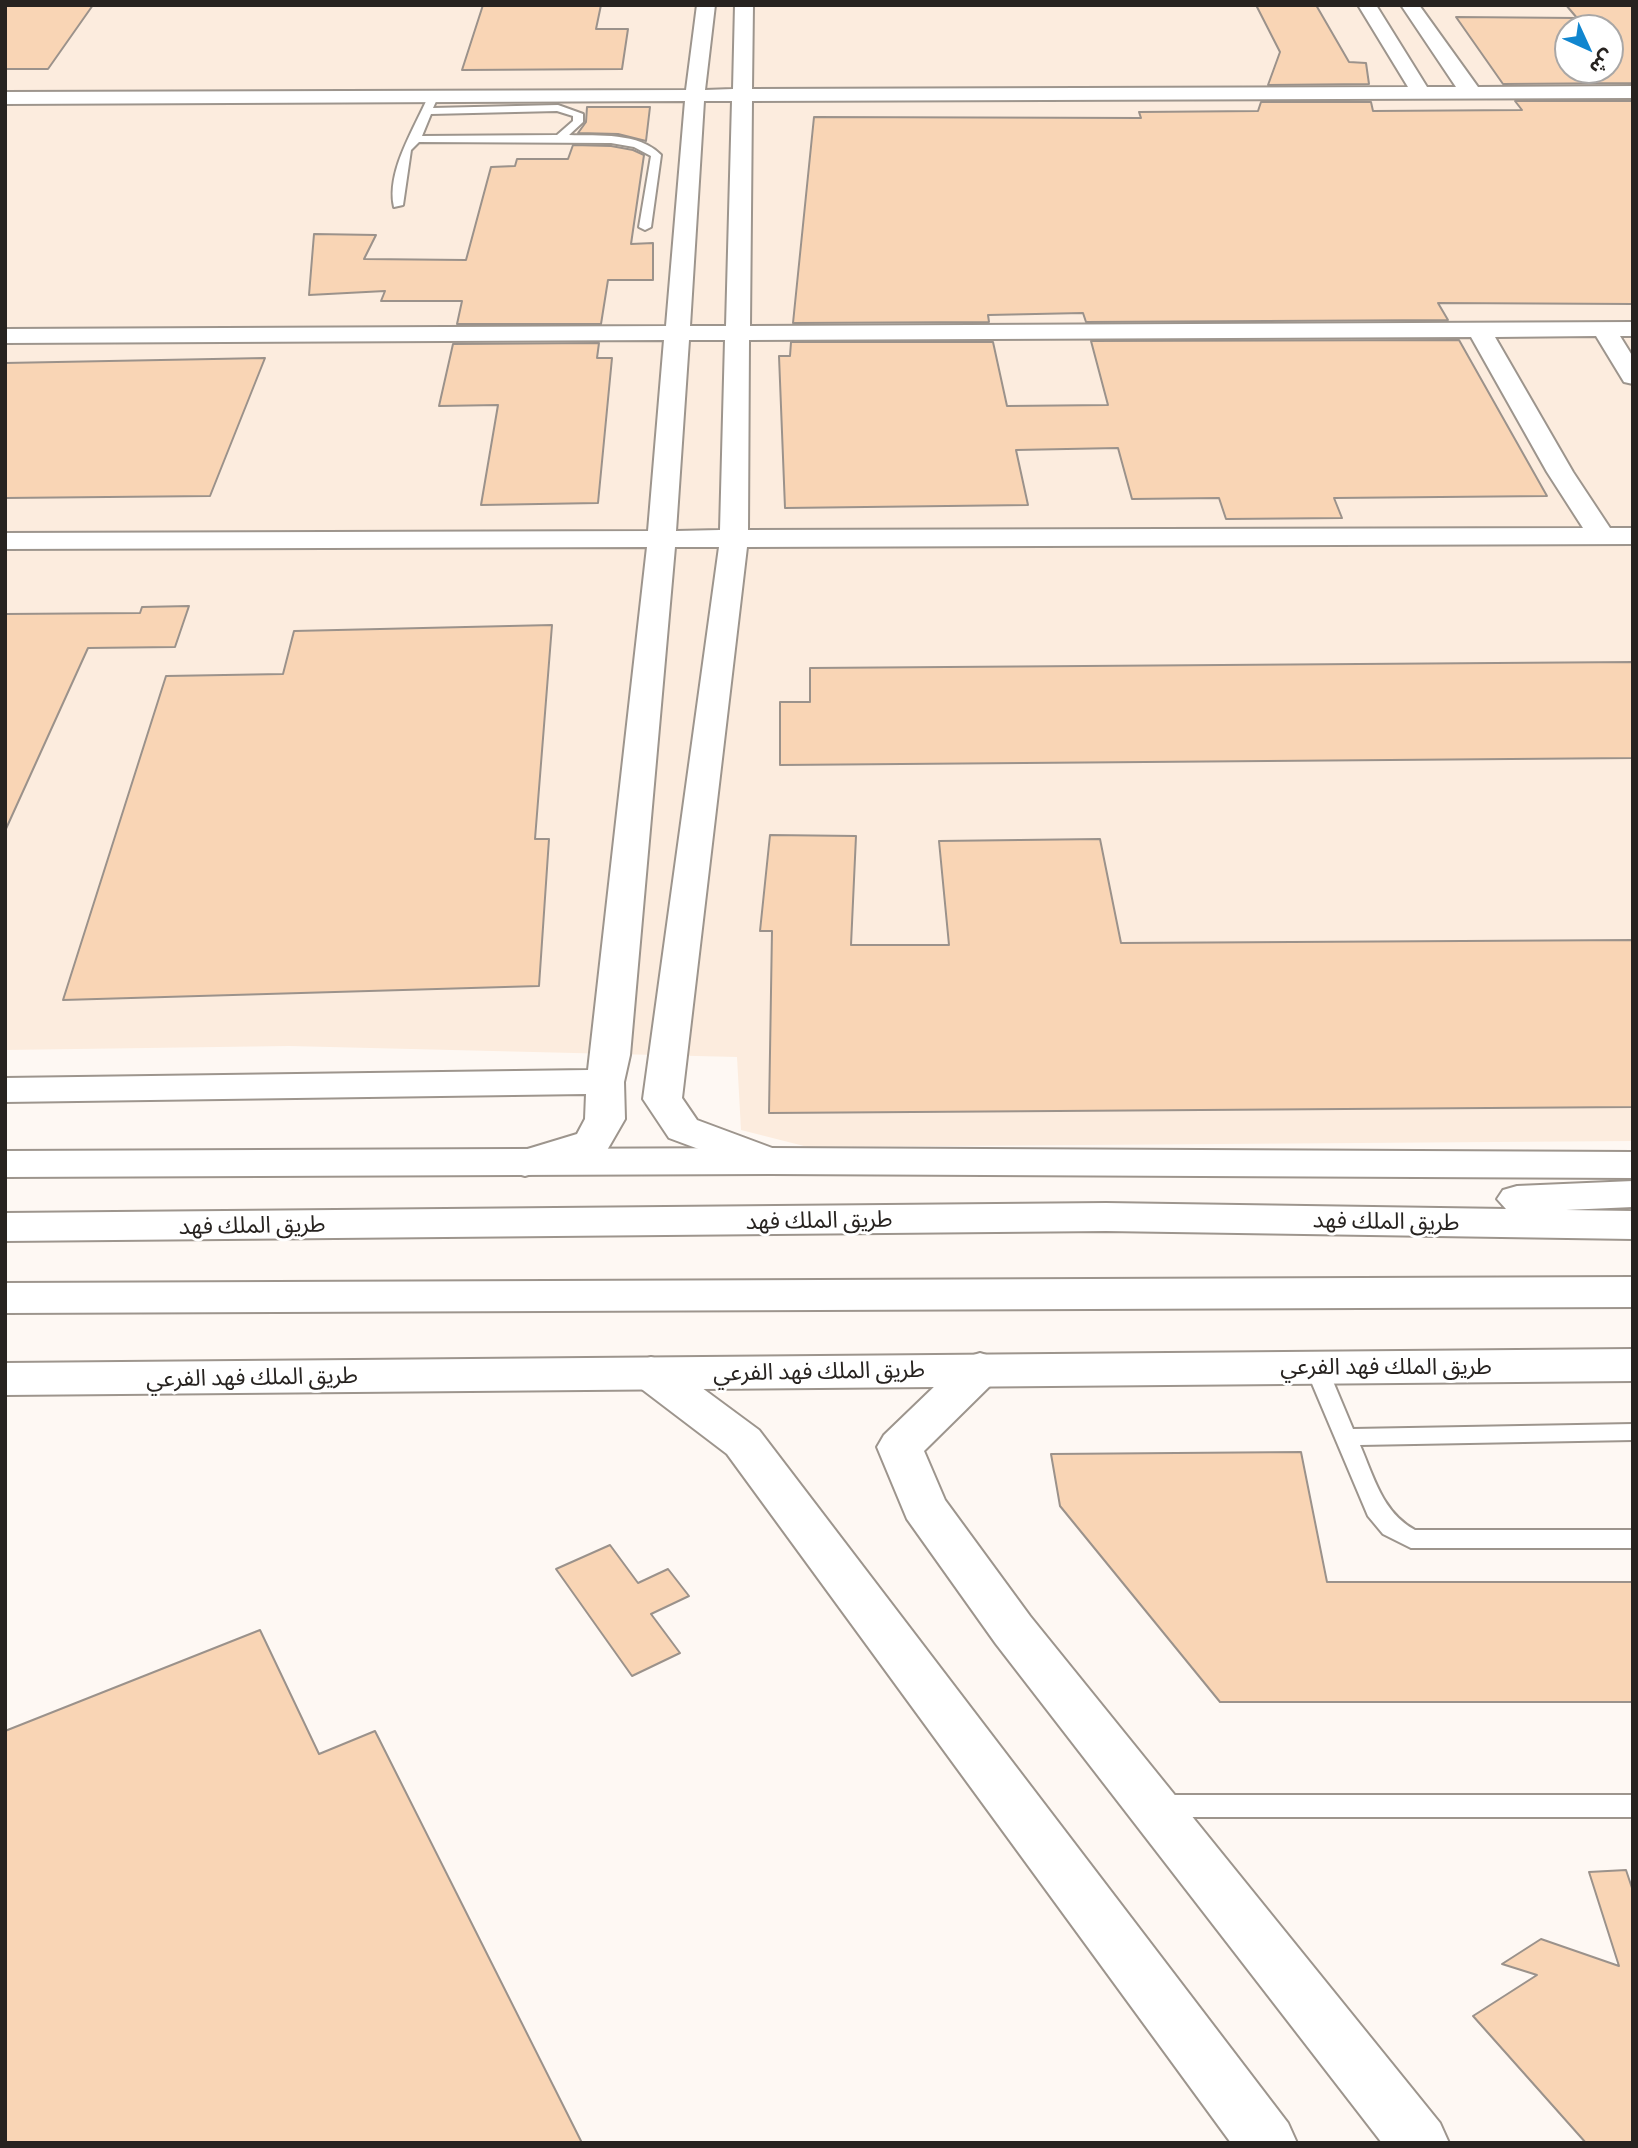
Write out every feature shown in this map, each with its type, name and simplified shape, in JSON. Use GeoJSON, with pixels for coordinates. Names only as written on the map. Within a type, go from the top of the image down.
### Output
{"type":"FeatureCollection","features":[{"type":"Feature","properties":{"kind":"main road"},"geometry":{"type":"LineString","coordinates":[[525,1163],[592,1143],[605,1119],[605,1082],[611,1055],[661,550],[676,332],[706,5]]}},
{"type":"Feature","properties":{"kind":"main road"},"geometry":{"type":"LineString","coordinates":[[744,5],[733,550],[662,1100],[683,1129],[769,1161]]}},
{"type":"Feature","properties":{"kind":"main road"},"geometry":{"type":"LineString","coordinates":[[1367,5],[1417,87]]}},
{"type":"Feature","properties":{"kind":"main road"},"geometry":{"type":"LineString","coordinates":[[1410,5],[1467,87]]}},
{"type":"Feature","properties":{"kind":"main road"},"geometry":{"type":"LineString","coordinates":[[1467,87],[1633,80]]}},
{"type":"Feature","properties":{"kind":"main road"},"geometry":{"type":"LineString","coordinates":[[5,85],[697,90],[1467,87],[1633,92]]}},
{"type":"Feature","properties":{"kind":"main road"},"geometry":{"type":"LineString","coordinates":[[5,99],[430,104],[697,90]]}},
{"type":"Feature","properties":{"kind":"main road"},"geometry":{"type":"LineString","coordinates":[[13,118],[29,98]]}},
{"type":"Feature","properties":{"kind":"main road"},"geometry":{"type":"LineString","coordinates":[[1603,329],[1633,377]]}},
{"type":"Feature","properties":{"kind":"main road"},"geometry":{"type":"LineString","coordinates":[[1479,330],[1560,472],[1602,536]]}},
{"type":"Feature","properties":{"kind":"main road"},"geometry":{"type":"LineString","coordinates":[[5,335],[1633,330]]}},
{"type":"Feature","properties":{"kind":"main road"},"geometry":{"type":"LineString","coordinates":[[733,550],[1633,536]]}},
{"type":"Feature","properties":{"kind":"main road"},"geometry":{"type":"LineString","coordinates":[[5,541],[661,550],[1633,558]]}},
{"type":"Feature","properties":{"kind":"main road"},"geometry":{"type":"LineString","coordinates":[[5,563],[661,550]]}},
{"type":"Feature","properties":{"kind":"main road"},"geometry":{"type":"LineString","coordinates":[[5,1090],[605,1082]]}},
{"type":"Feature","properties":{"kind":"main road"},"geometry":{"type":"LineString","coordinates":[[5,1164],[769,1161],[1633,1165]]}},
{"type":"Feature","properties":{"kind":"main road"},"geometry":{"type":"LineString","coordinates":[[1106,1217],[1633,1194]]}},
{"type":"Feature","properties":{"kind":"main road","name":"طريق الملك فهد"},"geometry":{"type":"LineString","coordinates":[[5,1227],[1106,1217],[1633,1225]]}},
{"type":"Feature","properties":{"kind":"main road"},"geometry":{"type":"LineString","coordinates":[[5,1298],[1633,1292]]}},
{"type":"Feature","properties":{"kind":"main road"},"geometry":{"type":"LineString","coordinates":[[1345,1293],[1633,1311]]}},
{"type":"Feature","properties":{"kind":"main road","name":"طريق الملك فهد الفرعي"},"geometry":{"type":"LineString","coordinates":[[5,1379],[1633,1364]]}},
{"type":"Feature","properties":{"kind":"main road"},"geometry":{"type":"LineString","coordinates":[[980,1369],[900,1447],[924,1507],[1013,1629],[1419,2143]]}},
{"type":"Feature","properties":{"kind":"main road"},"geometry":{"type":"LineString","coordinates":[[651,1373],[743,1442],[1267,2143]]}},
{"type":"Feature","properties":{"kind":"lane"},"geometry":{"type":"LineString","coordinates":[[398,205],[406,149],[416,139],[430,104],[558,108],[578,114],[574,129],[560,138]]}},
{"type":"Feature","properties":{"kind":"lane"},"geometry":{"type":"LineString","coordinates":[[416,139],[560,138],[618,141],[652,150],[656,155],[645,227]]}},
{"type":"Feature","properties":{"kind":"lane"},"geometry":{"type":"LineString","coordinates":[[1316,1367],[1376,1510],[1391,1528],[1411,1539],[1633,1539]]}},
{"type":"Feature","properties":{"kind":"lane"},"geometry":{"type":"LineString","coordinates":[[1345,1437],[1633,1432]]}},
{"type":"Feature","properties":{"kind":"lane"},"geometry":{"type":"LineString","coordinates":[[1153,1806],[1633,1806]]}},
{"type":"Feature","properties":{"kind":"shaded area"},"geometry":{"type":"Polygon","coordinates":[[[5,5],[1633,5],[1633,1141],[808,1147],[741,1130],[737,1057],[289,1046],[5,1050],[5,5]]]}},
{"type":"Feature","properties":{"kind":"building"},"geometry":{"type":"Polygon","coordinates":[[[5,5],[93,5],[48,69],[5,69],[5,5]]]}},
{"type":"Feature","properties":{"kind":"building"},"geometry":{"type":"Polygon","coordinates":[[[483,5],[601,5],[596,29],[628,29],[622,69],[462,70],[483,5]]]}},
{"type":"Feature","properties":{"kind":"building"},"geometry":{"type":"Polygon","coordinates":[[[1256,5],[1316,5],[1349,62],[1366,63],[1369,84],[1268,85],[1280,52],[1256,5]]]}},
{"type":"Feature","properties":{"kind":"building"},"geometry":{"type":"Polygon","coordinates":[[[1566,5],[1633,5],[1633,83],[1624,83],[1624,14],[1574,14],[1566,5]]]}},
{"type":"Feature","properties":{"kind":"building"},"geometry":{"type":"Polygon","coordinates":[[[1456,17],[1554,18],[1554,84],[1503,84],[1456,17]]]}},
{"type":"Feature","properties":{"kind":"building"},"geometry":{"type":"Polygon","coordinates":[[[1515,101],[1633,101],[1633,304],[1438,303],[1448,320],[1086,322],[1083,313],[988,315],[989,322],[793,323],[814,117],[1141,118],[1139,112],[1258,111],[1261,102],[1371,102],[1373,111],[1522,110],[1515,101]]]}},
{"type":"Feature","properties":{"kind":"building"},"geometry":{"type":"Polygon","coordinates":[[[587,107],[650,107],[646,141],[618,134],[578,133],[586,122],[587,107]]]}},
{"type":"Feature","properties":{"kind":"building"},"geometry":{"type":"Polygon","coordinates":[[[573,145],[611,146],[644,155],[631,244],[653,243],[653,280],[608,280],[601,324],[457,324],[462,301],[381,301],[385,291],[309,295],[314,234],[376,235],[364,259],[466,260],[491,167],[515,166],[517,159],[568,159],[573,145]]]}},
{"type":"Feature","properties":{"kind":"building"},"geometry":{"type":"Polygon","coordinates":[[[1459,340],[1547,496],[1334,498],[1342,518],[1226,519],[1219,498],[1132,499],[1118,448],[1016,450],[1028,505],[785,508],[779,356],[790,356],[791,342],[993,342],[1007,406],[1108,405],[1091,341],[1459,340]]]}},
{"type":"Feature","properties":{"kind":"building"},"geometry":{"type":"Polygon","coordinates":[[[599,343],[597,358],[612,358],[598,503],[481,505],[498,405],[439,406],[453,344],[599,343]]]}},
{"type":"Feature","properties":{"kind":"building"},"geometry":{"type":"Polygon","coordinates":[[[265,358],[210,496],[5,498],[5,363],[265,358]]]}},
{"type":"Feature","properties":{"kind":"building"},"geometry":{"type":"Polygon","coordinates":[[[189,606],[175,647],[88,648],[5,831],[5,614],[140,613],[142,607],[189,606]]]}},
{"type":"Feature","properties":{"kind":"building"},"geometry":{"type":"Polygon","coordinates":[[[552,625],[535,839],[549,839],[539,986],[63,1000],[166,676],[283,674],[294,631],[552,625]]]}},
{"type":"Feature","properties":{"kind":"building"},"geometry":{"type":"Polygon","coordinates":[[[1633,662],[1633,758],[780,765],[780,702],[810,702],[810,668],[1633,662]]]}},
{"type":"Feature","properties":{"kind":"building"},"geometry":{"type":"Polygon","coordinates":[[[770,835],[856,836],[851,945],[949,945],[939,841],[1100,839],[1121,943],[1633,940],[1633,1107],[769,1113],[772,931],[760,931],[770,835]]]}},
{"type":"Feature","properties":{"kind":"building"},"geometry":{"type":"Polygon","coordinates":[[[1301,1452],[1327,1582],[1633,1582],[1633,1702],[1220,1702],[1060,1506],[1051,1454],[1301,1452]]]}},
{"type":"Feature","properties":{"kind":"building"},"geometry":{"type":"Polygon","coordinates":[[[610,1545],[638,1583],[668,1569],[689,1596],[651,1614],[680,1653],[632,1676],[556,1569],[610,1545]]]}},
{"type":"Feature","properties":{"kind":"building"},"geometry":{"type":"Polygon","coordinates":[[[260,1630],[319,1754],[375,1731],[582,2143],[5,2143],[5,1731],[260,1630]]]}},
{"type":"Feature","properties":{"kind":"building"},"geometry":{"type":"Polygon","coordinates":[[[1626,1870],[1633,1891],[1633,2143],[1586,2143],[1473,2016],[1537,1975],[1502,1964],[1541,1939],[1619,1966],[1589,1872],[1626,1870]]]}}]}
